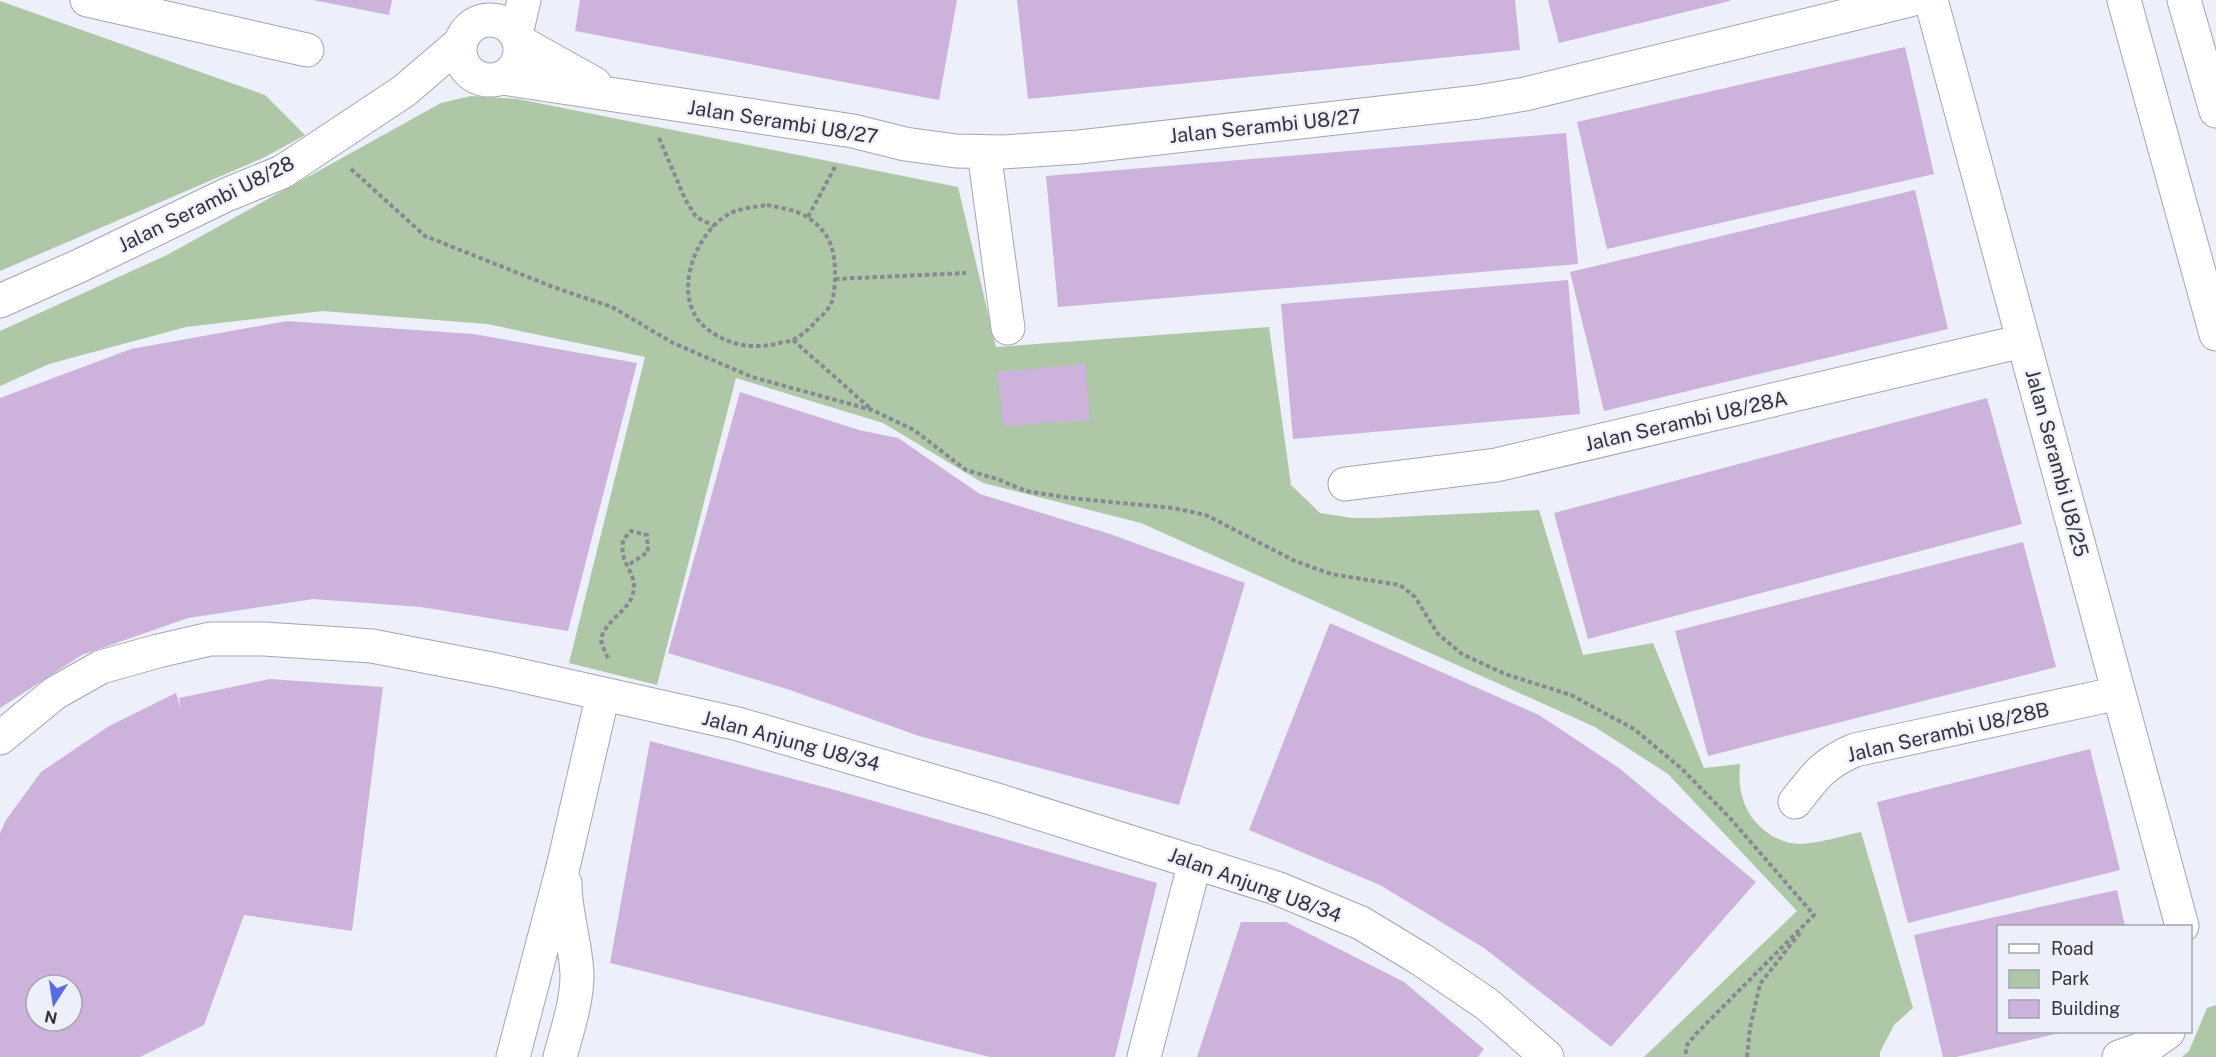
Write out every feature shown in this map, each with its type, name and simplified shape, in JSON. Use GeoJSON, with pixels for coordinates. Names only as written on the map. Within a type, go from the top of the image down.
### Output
{"type":"FeatureCollection","features":[{"type":"Feature","properties":{"kind":"street"},"geometry":{"type":"LineString","coordinates":[[87,0],[307,50]]}},
{"type":"Feature","properties":{"kind":"street"},"geometry":{"type":"LineString","coordinates":[[518,38],[510,27],[492,19],[488,10],[464,33],[460,43],[463,63],[468,71],[490,77],[510,74],[520,59],[518,38],[524,0]]}},
{"type":"Feature","properties":{"kind":"street","name":"Jalan Serambi U8/27"},"geometry":{"type":"LineString","coordinates":[[490,77],[853,131],[905,144],[956,151],[984,152],[1079,147],[1479,102],[1525,94],[1910,0]]}},
{"type":"Feature","properties":{"kind":"street","name":"Jalan Serambi U8/25"},"geometry":{"type":"LineString","coordinates":[[1931,0],[2181,925]]}},
{"type":"Feature","properties":{"kind":"street"},"geometry":{"type":"LineString","coordinates":[[2124,0],[2216,334]]}},
{"type":"Feature","properties":{"kind":"street"},"geometry":{"type":"LineString","coordinates":[[2184,0],[2216,111]]}},
{"type":"Feature","properties":{"kind":"street","name":"Jalan Serambi U8/27"},"geometry":{"type":"LineString","coordinates":[[518,38],[628,97]]}},
{"type":"Feature","properties":{"kind":"street","name":"Jalan Serambi U8/28"},"geometry":{"type":"LineString","coordinates":[[0,301],[79,266],[226,195],[282,172],[404,91],[460,43]]}},
{"type":"Feature","properties":{"kind":"street","name":"Jalan Serambi U8/28"},"geometry":{"type":"LineString","coordinates":[[404,91],[490,77]]}},
{"type":"Feature","properties":{"kind":"street"},"geometry":{"type":"LineString","coordinates":[[984,152],[1008,328]]}},
{"type":"Feature","properties":{"kind":"street","name":"Jalan Serambi U8/28A"},"geometry":{"type":"LineString","coordinates":[[1345,484],[1496,465],[2023,340]]}},
{"type":"Feature","properties":{"kind":"street","name":"Jalan Anjung U8/34"},"geometry":{"type":"LineString","coordinates":[[0,738],[55,693],[101,667],[210,639],[264,639],[372,646],[496,669],[738,724],[994,799],[1279,889],[1361,923],[1422,960],[1488,1005],[1547,1057]]}},
{"type":"Feature","properties":{"kind":"street"},"geometry":{"type":"LineString","coordinates":[[513,1057],[564,863],[603,693]]}},
{"type":"Feature","properties":{"kind":"street","name":"Jalan Serambi U8/28B"},"geometry":{"type":"LineString","coordinates":[[1795,802],[1816,774],[1834,759],[1855,750],[2119,693]]}},
{"type":"Feature","properties":{"kind":"street"},"geometry":{"type":"LineString","coordinates":[[1144,1057],[1195,862]]}},
{"type":"Feature","properties":{"kind":"street"},"geometry":{"type":"LineString","coordinates":[[560,1057],[577,976],[565,894],[564,863]]}},
{"type":"Feature","properties":{"kind":"street"},"geometry":{"type":"LineString","coordinates":[[2120,1057],[2147,1047],[2167,1033]]}},
{"type":"Feature","properties":{"kind":"path"},"geometry":{"type":"LineString","coordinates":[[628,97],[696,217],[714,226]]}},
{"type":"Feature","properties":{"kind":"path"},"geometry":{"type":"LineString","coordinates":[[808,217],[853,131]]}},
{"type":"Feature","properties":{"kind":"path"},"geometry":{"type":"LineString","coordinates":[[327,140],[351,169],[425,236],[553,287],[612,307],[673,344],[752,377],[872,411],[914,430],[966,470],[997,478],[1026,490],[1070,498],[1173,508],[1206,515],[1295,561],[1331,574],[1400,585],[1415,597],[1438,634],[1462,654],[1505,674],[1571,695],[1634,729],[1682,769],[1729,817],[1814,915]]}},
{"type":"Feature","properties":{"kind":"path"},"geometry":{"type":"LineString","coordinates":[[767,205],[788,209],[808,217],[823,231],[834,250],[835,279],[832,302],[808,330],[793,340],[755,348],[734,343],[716,335],[701,324],[690,304],[687,288],[691,267],[699,248],[714,226],[729,214],[767,205]]}},
{"type":"Feature","properties":{"kind":"path"},"geometry":{"type":"LineString","coordinates":[[835,279],[1000,271]]}},
{"type":"Feature","properties":{"kind":"path"},"geometry":{"type":"LineString","coordinates":[[793,340],[872,411]]}},
{"type":"Feature","properties":{"kind":"path"},"geometry":{"type":"LineString","coordinates":[[603,693],[610,665],[602,643],[604,631],[631,599],[634,587],[632,572],[628,565],[623,554],[623,540],[631,531],[647,535],[648,552],[628,565]]}},
{"type":"Feature","properties":{"kind":"path"},"geometry":{"type":"LineString","coordinates":[[1685,1057],[1687,1045],[1696,1034],[1814,915]]}},
{"type":"Feature","properties":{"kind":"path"},"geometry":{"type":"LineString","coordinates":[[1747,1057],[1750,1028],[1760,984],[1814,915]]}},
{"type":"Feature","properties":{"kind":"green space"},"geometry":{"type":"Polygon","coordinates":[[[0,1],[265,95],[305,135],[263,158],[0,271],[0,1]]]}},
{"type":"Feature","properties":{"kind":"green space"},"geometry":{"type":"Polygon","coordinates":[[[471,96],[518,99],[958,187],[996,347],[1269,327],[1291,485],[1320,513],[1352,518],[1539,510],[1583,655],[1653,643],[1704,768],[1740,764],[1742,797],[1752,818],[1766,832],[1783,841],[1801,844],[1861,832],[1913,1008],[1894,1025],[1880,1052],[1880,1057],[1644,1057],[1797,911],[1668,774],[1595,727],[1141,523],[983,483],[883,423],[736,378],[657,685],[569,663],[645,357],[487,324],[322,311],[186,327],[49,364],[0,386],[0,331],[167,255],[441,103],[471,96]]]}},
{"type":"Feature","properties":{"kind":"green space"},"geometry":{"type":"Polygon","coordinates":[[[2216,1005],[2216,1057],[2182,1057],[2189,1051],[2207,1008],[2216,1005]]]}},
{"type":"Feature","properties":{"kind":"building"},"geometry":{"type":"Polygon","coordinates":[[[313,0],[392,0],[389,15],[313,0]]]}},
{"type":"Feature","properties":{"kind":"building"},"geometry":{"type":"Polygon","coordinates":[[[580,0],[957,0],[939,100],[575,31],[580,0]]]}},
{"type":"Feature","properties":{"kind":"building"},"geometry":{"type":"Polygon","coordinates":[[[1017,0],[1515,0],[1520,50],[1028,99],[1017,0]]]}},
{"type":"Feature","properties":{"kind":"building"},"geometry":{"type":"Polygon","coordinates":[[[1548,0],[1730,0],[1730,1],[1559,43],[1548,0]]]}},
{"type":"Feature","properties":{"kind":"building"},"geometry":{"type":"Polygon","coordinates":[[[1905,47],[1934,174],[1607,249],[1577,122],[1905,47]]]}},
{"type":"Feature","properties":{"kind":"building"},"geometry":{"type":"Polygon","coordinates":[[[1566,133],[1578,264],[1058,307],[1046,176],[1566,133]]]}},
{"type":"Feature","properties":{"kind":"building"},"geometry":{"type":"Polygon","coordinates":[[[1915,190],[1948,329],[1604,411],[1570,272],[1915,190]]]}},
{"type":"Feature","properties":{"kind":"building"},"geometry":{"type":"Polygon","coordinates":[[[1568,280],[1580,414],[1293,439],[1281,304],[1568,280]]]}},
{"type":"Feature","properties":{"kind":"building"},"geometry":{"type":"Polygon","coordinates":[[[287,321],[473,334],[637,363],[568,631],[421,607],[313,599],[188,618],[82,655],[0,708],[0,398],[131,349],[287,321]]]}},
{"type":"Feature","properties":{"kind":"building"},"geometry":{"type":"Polygon","coordinates":[[[1085,364],[1090,420],[1003,426],[997,372],[1085,364]]]}},
{"type":"Feature","properties":{"kind":"building"},"geometry":{"type":"Polygon","coordinates":[[[740,392],[859,430],[898,438],[980,494],[1110,534],[1245,583],[1179,805],[919,736],[787,689],[668,653],[740,392]]]}},
{"type":"Feature","properties":{"kind":"building"},"geometry":{"type":"Polygon","coordinates":[[[1987,398],[2022,524],[1588,639],[1554,513],[1987,398]]]}},
{"type":"Feature","properties":{"kind":"building"},"geometry":{"type":"Polygon","coordinates":[[[2023,542],[2056,667],[1708,756],[1675,631],[2023,542]]]}},
{"type":"Feature","properties":{"kind":"building"},"geometry":{"type":"Polygon","coordinates":[[[1330,623],[1539,715],[1619,768],[1756,882],[1611,1047],[1484,948],[1380,885],[1249,830],[1330,623]]]}},
{"type":"Feature","properties":{"kind":"building"},"geometry":{"type":"Polygon","coordinates":[[[270,679],[383,687],[352,931],[244,915],[204,1025],[140,1057],[0,1057],[0,833],[6,820],[41,772],[109,726],[176,693],[181,710],[179,698],[270,679]]]}},
{"type":"Feature","properties":{"kind":"building"},"geometry":{"type":"Polygon","coordinates":[[[650,741],[839,791],[1157,883],[1115,1057],[990,1057],[610,963],[650,741]]]}},
{"type":"Feature","properties":{"kind":"building"},"geometry":{"type":"Polygon","coordinates":[[[2090,749],[2120,870],[1908,923],[1877,802],[2090,749]]]}},
{"type":"Feature","properties":{"kind":"building"},"geometry":{"type":"Polygon","coordinates":[[[2117,890],[2125,925],[1997,925],[1997,1033],[2060,1033],[1956,1057],[1943,1057],[1914,935],[2117,890]]]}},
{"type":"Feature","properties":{"kind":"building"},"geometry":{"type":"Polygon","coordinates":[[[1241,922],[1286,922],[1404,982],[1484,1049],[1478,1057],[1197,1057],[1241,922]]]}}]}
